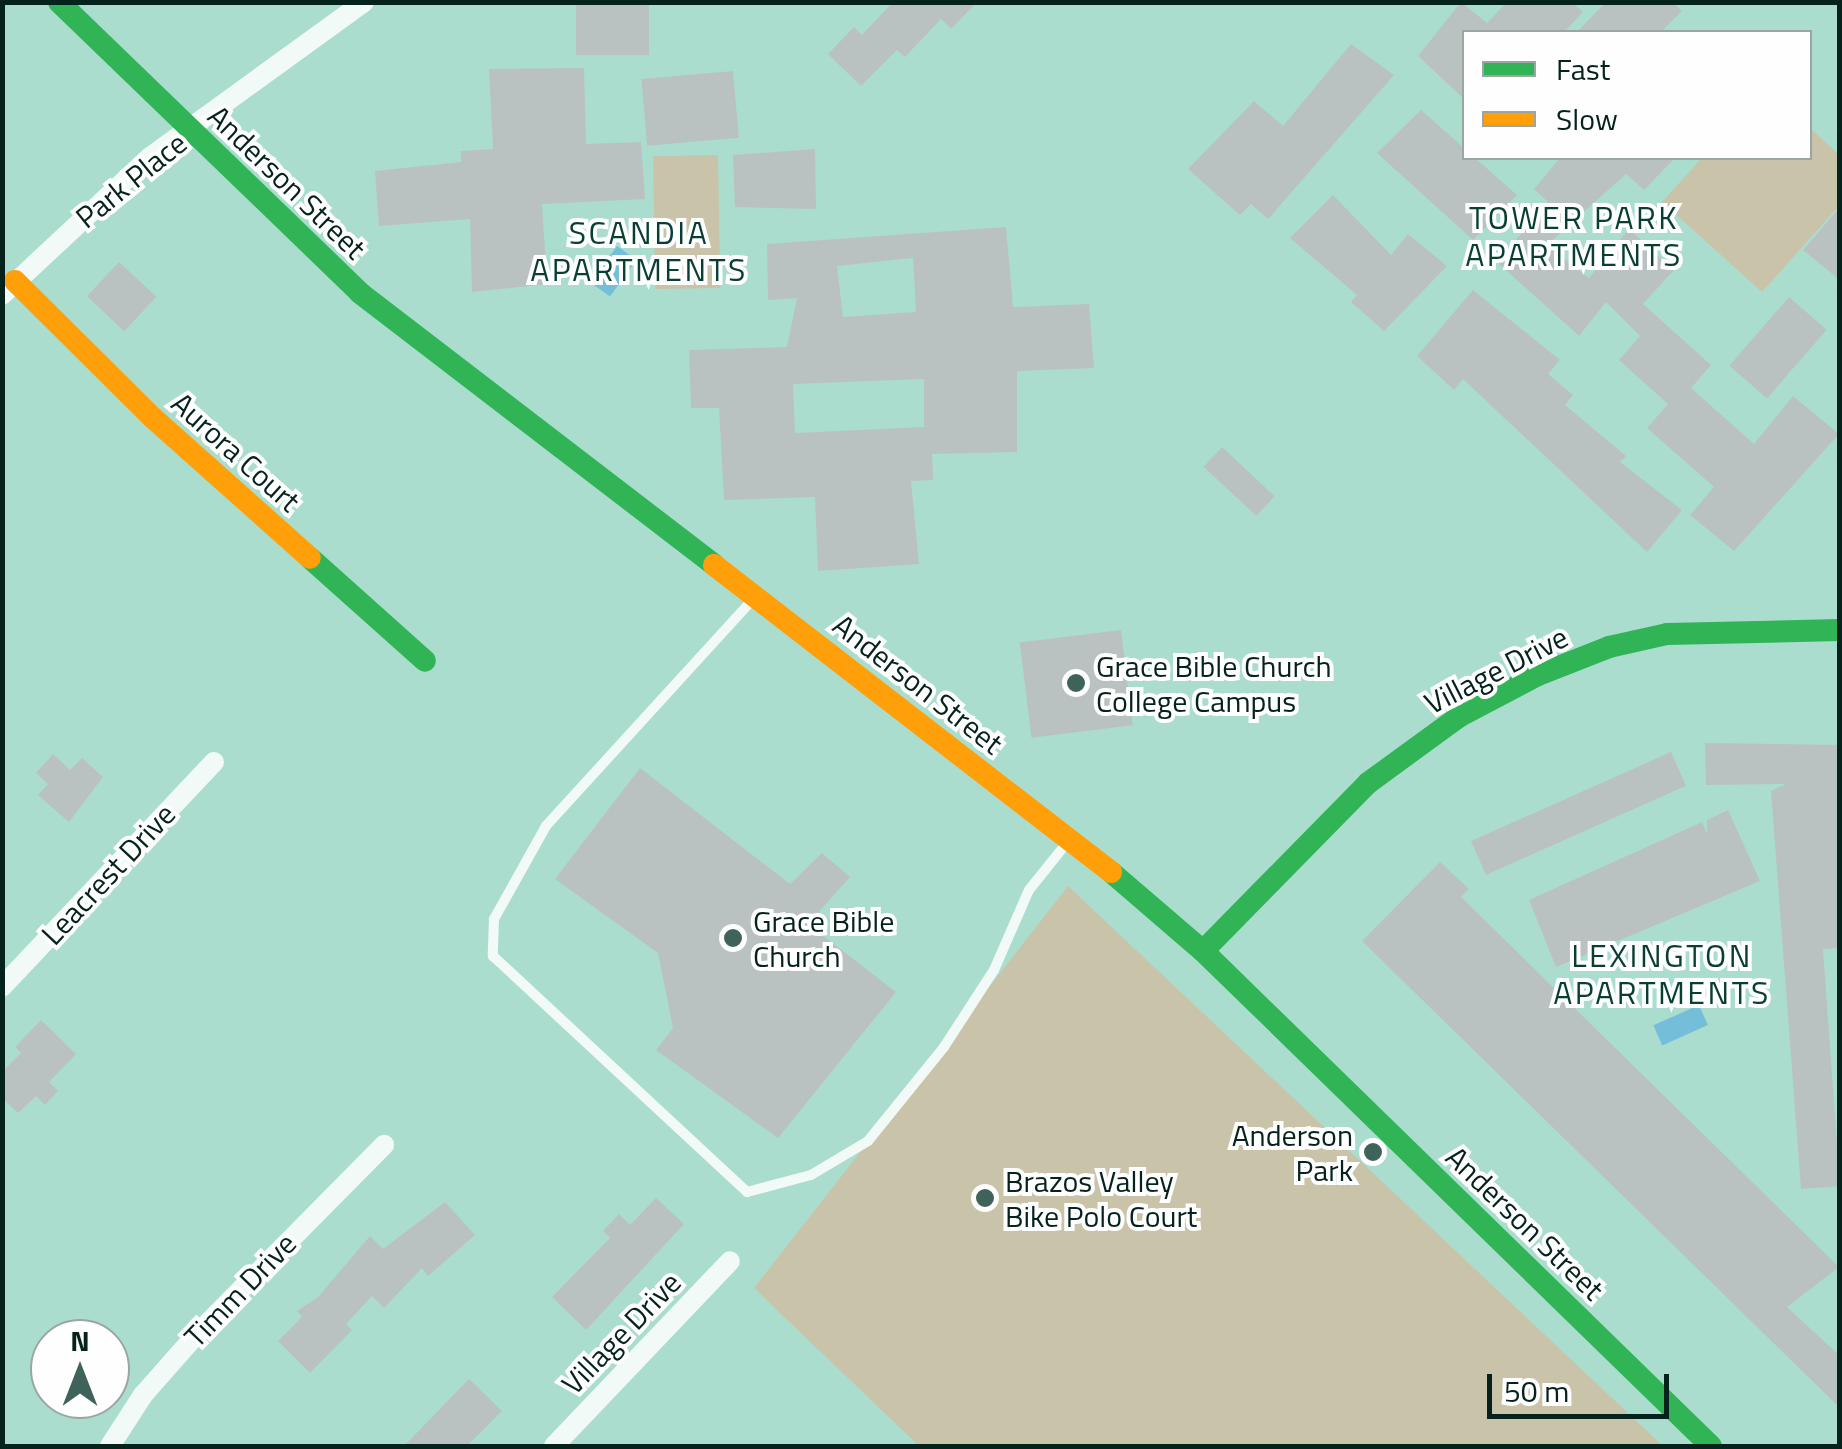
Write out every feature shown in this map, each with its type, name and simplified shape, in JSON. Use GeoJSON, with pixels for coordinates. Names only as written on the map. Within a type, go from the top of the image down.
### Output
{"type":"FeatureCollection","features":[{"type":"Feature","properties":{"kind":"street","name":"Park Place"},"geometry":{"type":"LineString","coordinates":[[9,288],[118,182],[364,2]]}},
{"type":"Feature","properties":{"kind":"street","name":"Anderson Street"},"geometry":{"type":"LineString","coordinates":[[72,7],[191,132],[360,293],[492,400],[756,596],[1070,838],[1203,951],[1712,1446]]}},
{"type":"Feature","properties":{"kind":"street","name":"Aurora Court"},"geometry":{"type":"LineString","coordinates":[[9,288],[425,660]]}},
{"type":"Feature","properties":{"kind":"street","name":"Village Drive"},"geometry":{"type":"LineString","coordinates":[[1203,951],[1368,783],[1460,716],[1538,676],[1609,647],[1667,634],[1840,630]]}},
{"type":"Feature","properties":{"kind":"street","name":"Leacrest Drive"},"geometry":{"type":"LineString","coordinates":[[2,987],[214,762]]}},
{"type":"Feature","properties":{"kind":"street","name":"Timm Drive"},"geometry":{"type":"LineString","coordinates":[[110,1446],[143,1395],[195,1336],[384,1145]]}},
{"type":"Feature","properties":{"kind":"street","name":"Village Drive"},"geometry":{"type":"LineString","coordinates":[[554,1446],[730,1261]]}},
{"type":"Feature","properties":{"kind":"lane"},"geometry":{"type":"LineString","coordinates":[[756,596],[546,826],[494,919],[493,956],[747,1192],[811,1175],[868,1141],[944,1047],[994,970],[1029,890],[1070,838]]}},
{"type":"Feature","properties":{"kind":"shaded area"},"geometry":{"type":"Polygon","coordinates":[[[1812,130],[1839,155],[1839,206],[1762,292],[1662,202],[1700,160],[1812,160],[1812,130]]]}},
{"type":"Feature","properties":{"kind":"shaded area"},"geometry":{"type":"Polygon","coordinates":[[[718,155],[720,288],[655,289],[653,156],[718,155]]]}},
{"type":"Feature","properties":{"kind":"shaded area"},"geometry":{"type":"Polygon","coordinates":[[[1068,886],[1663,1446],[919,1446],[754,1288],[1068,886]]]}},
{"type":"Feature","properties":{"kind":"water"},"geometry":{"type":"Polygon","coordinates":[[[617,246],[636,260],[610,297],[591,282],[617,246]]]}},
{"type":"Feature","properties":{"kind":"water"},"geometry":{"type":"Polygon","coordinates":[[[1699,1005],[1708,1025],[1662,1045],[1653,1025],[1699,1005]]]}},
{"type":"Feature","properties":{"kind":"building"},"geometry":{"type":"Polygon","coordinates":[[[576,2],[649,2],[649,55],[576,55],[576,2]]]}},
{"type":"Feature","properties":{"kind":"building"},"geometry":{"type":"Polygon","coordinates":[[[893,2],[977,2],[951,29],[941,19],[905,57],[897,50],[861,86],[828,54],[854,27],[862,35],[893,2]]]}},
{"type":"Feature","properties":{"kind":"building"},"geometry":{"type":"Polygon","coordinates":[[[1461,2],[1487,23],[1507,2],[1572,2],[1583,12],[1566,30],[1462,30],[1462,97],[1418,56],[1461,2]]]}},
{"type":"Feature","properties":{"kind":"building"},"geometry":{"type":"Polygon","coordinates":[[[1606,2],[1672,2],[1682,11],[1663,30],[1579,30],[1606,2]]]}},
{"type":"Feature","properties":{"kind":"building"},"geometry":{"type":"Polygon","coordinates":[[[1351,44],[1394,75],[1268,219],[1251,204],[1240,215],[1188,169],[1254,101],[1283,126],[1351,44]]]}},
{"type":"Feature","properties":{"kind":"building"},"geometry":{"type":"Polygon","coordinates":[[[584,68],[586,144],[641,142],[645,199],[542,204],[547,284],[472,292],[470,219],[379,226],[375,171],[461,162],[461,151],[493,149],[489,69],[584,68]]]}},
{"type":"Feature","properties":{"kind":"building"},"geometry":{"type":"Polygon","coordinates":[[[733,71],[739,138],[647,146],[641,79],[733,71]]]}},
{"type":"Feature","properties":{"kind":"building"},"geometry":{"type":"Polygon","coordinates":[[[1421,110],[1462,146],[1462,160],[1477,160],[1517,195],[1473,240],[1377,153],[1421,110]]]}},
{"type":"Feature","properties":{"kind":"building"},"geometry":{"type":"Polygon","coordinates":[[[815,149],[816,209],[735,207],[733,155],[815,149]]]}},
{"type":"Feature","properties":{"kind":"building"},"geometry":{"type":"Polygon","coordinates":[[[1558,160],[1673,160],[1644,190],[1626,174],[1547,245],[1589,278],[1629,229],[1674,270],[1643,304],[1711,365],[1691,388],[1754,444],[1793,396],[1839,434],[1734,551],[1690,515],[1714,487],[1647,428],[1668,404],[1619,360],[1640,336],[1606,302],[1579,336],[1497,262],[1548,202],[1534,189],[1558,160]]]}},
{"type":"Feature","properties":{"kind":"building"},"geometry":{"type":"Polygon","coordinates":[[[1333,195],[1391,255],[1408,234],[1447,266],[1384,331],[1351,302],[1357,295],[1290,238],[1333,195]]]}},
{"type":"Feature","properties":{"kind":"building"},"geometry":{"type":"Polygon","coordinates":[[[1840,207],[1840,280],[1803,250],[1840,207]]]}},
{"type":"Feature","properties":{"kind":"building"},"geometry":{"type":"Polygon","coordinates":[[[1006,227],[1013,307],[1089,304],[1094,368],[1017,371],[1017,452],[932,454],[933,480],[911,481],[919,564],[818,571],[815,497],[724,500],[719,408],[691,408],[689,350],[787,347],[797,298],[768,300],[767,244],[1006,227]],[[913,258],[837,266],[843,317],[916,312],[913,258]],[[924,379],[793,384],[795,433],[924,427],[924,379]]]}},
{"type":"Feature","properties":{"kind":"building"},"geometry":{"type":"Polygon","coordinates":[[[119,262],[156,297],[124,331],[87,296],[119,262]]]}},
{"type":"Feature","properties":{"kind":"building"},"geometry":{"type":"Polygon","coordinates":[[[1473,290],[1560,360],[1548,374],[1573,395],[1565,405],[1626,456],[1620,462],[1682,510],[1647,552],[1463,379],[1454,390],[1417,356],[1473,290]]]}},
{"type":"Feature","properties":{"kind":"building"},"geometry":{"type":"Polygon","coordinates":[[[1789,297],[1827,330],[1767,398],[1729,366],[1789,297]]]}},
{"type":"Feature","properties":{"kind":"building"},"geometry":{"type":"Polygon","coordinates":[[[1222,447],[1275,496],[1256,516],[1204,467],[1222,447]]]}},
{"type":"Feature","properties":{"kind":"building","name":"Grace Bible Church College Campus"},"geometry":{"type":"Polygon","coordinates":[[[1121,630],[1133,725],[1031,738],[1020,642],[1121,630]]]}},
{"type":"Feature","properties":{"kind":"building"},"geometry":{"type":"Polygon","coordinates":[[[1705,743],[1840,745],[1840,948],[1823,949],[1840,1186],[1801,1189],[1771,791],[1786,784],[1706,785],[1705,743]]]}},
{"type":"Feature","properties":{"kind":"building"},"geometry":{"type":"Polygon","coordinates":[[[1671,752],[1686,786],[1486,875],[1471,841],[1671,752]]]}},
{"type":"Feature","properties":{"kind":"building"},"geometry":{"type":"Polygon","coordinates":[[[53,754],[70,770],[82,758],[103,777],[69,822],[38,795],[48,784],[36,773],[53,754]]]}},
{"type":"Feature","properties":{"kind":"building","name":"Grace Bible Church"},"geometry":{"type":"Polygon","coordinates":[[[640,768],[790,884],[822,853],[850,877],[808,924],[896,992],[778,1138],[656,1050],[673,1028],[658,953],[555,879],[640,768]]]}},
{"type":"Feature","properties":{"kind":"building"},"geometry":{"type":"Polygon","coordinates":[[[1728,810],[1760,881],[1556,967],[1529,900],[1702,822],[1707,834],[1707,820],[1728,810]]]}},
{"type":"Feature","properties":{"kind":"building"},"geometry":{"type":"Polygon","coordinates":[[[1440,862],[1469,889],[1461,897],[1839,1267],[1787,1307],[1840,1356],[1840,1408],[1362,941],[1440,862]]]}},
{"type":"Feature","properties":{"kind":"building"},"geometry":{"type":"Polygon","coordinates":[[[41,1020],[76,1054],[49,1082],[58,1091],[45,1105],[36,1096],[18,1113],[2,1098],[2,1072],[21,1053],[15,1047],[41,1020]]]}},
{"type":"Feature","properties":{"kind":"building"},"geometry":{"type":"Polygon","coordinates":[[[656,1198],[684,1224],[586,1330],[552,1297],[610,1238],[603,1231],[619,1214],[630,1225],[656,1198]]]}},
{"type":"Feature","properties":{"kind":"building"},"geometry":{"type":"Polygon","coordinates":[[[445,1202],[475,1235],[428,1276],[422,1268],[384,1308],[372,1296],[346,1324],[352,1330],[310,1373],[278,1341],[302,1317],[297,1311],[318,1297],[370,1236],[383,1249],[445,1202]]]}},
{"type":"Feature","properties":{"kind":"building"},"geometry":{"type":"Polygon","coordinates":[[[469,1379],[502,1411],[467,1446],[404,1446],[469,1379]]]}},
{"type":"Feature","properties":{"kind":"traffic: fast"},"geometry":{"type":"LineString","coordinates":[[59,2],[360,293],[714,565]]}},
{"type":"Feature","properties":{"kind":"traffic: fast"},"geometry":{"type":"LineString","coordinates":[[310,558],[425,661]]}},
{"type":"Feature","properties":{"kind":"traffic: fast"},"geometry":{"type":"LineString","coordinates":[[1203,951],[1368,783],[1460,716],[1538,675],[1609,647],[1667,634],[1840,630]]}},
{"type":"Feature","properties":{"kind":"traffic: fast"},"geometry":{"type":"LineString","coordinates":[[1111,872],[1203,951],[1711,1446]]}},
{"type":"Feature","properties":{"kind":"traffic: slow"},"geometry":{"type":"LineString","coordinates":[[15,281],[153,418],[310,558]]}},
{"type":"Feature","properties":{"kind":"traffic: slow"},"geometry":{"type":"LineString","coordinates":[[714,565],[1111,872]]}},
{"type":"Feature","properties":{"kind":"place","name":"Grace Bible Church College Campus"},"geometry":{"type":"Point","coordinates":[1076,683]}},
{"type":"Feature","properties":{"kind":"place","name":"Grace Bible Church"},"geometry":{"type":"Point","coordinates":[733,938]}},
{"type":"Feature","properties":{"kind":"place","name":"Anderson Park"},"geometry":{"type":"Point","coordinates":[1373,1152]}},
{"type":"Feature","properties":{"kind":"place","name":"Brazos Valley Bike Polo Court"},"geometry":{"type":"Point","coordinates":[985,1198]}},
{"type":"Feature","properties":{"kind":"district","name":"TOWER PARK APARTMENTS"},"geometry":{"type":"Point","coordinates":[1574,236]}},
{"type":"Feature","properties":{"kind":"district","name":"SCANDIA APARTMENTS"},"geometry":{"type":"Point","coordinates":[639,252]}},
{"type":"Feature","properties":{"kind":"district","name":"LEXINGTON APARTMENTS"},"geometry":{"type":"Point","coordinates":[1662,974]}}]}
